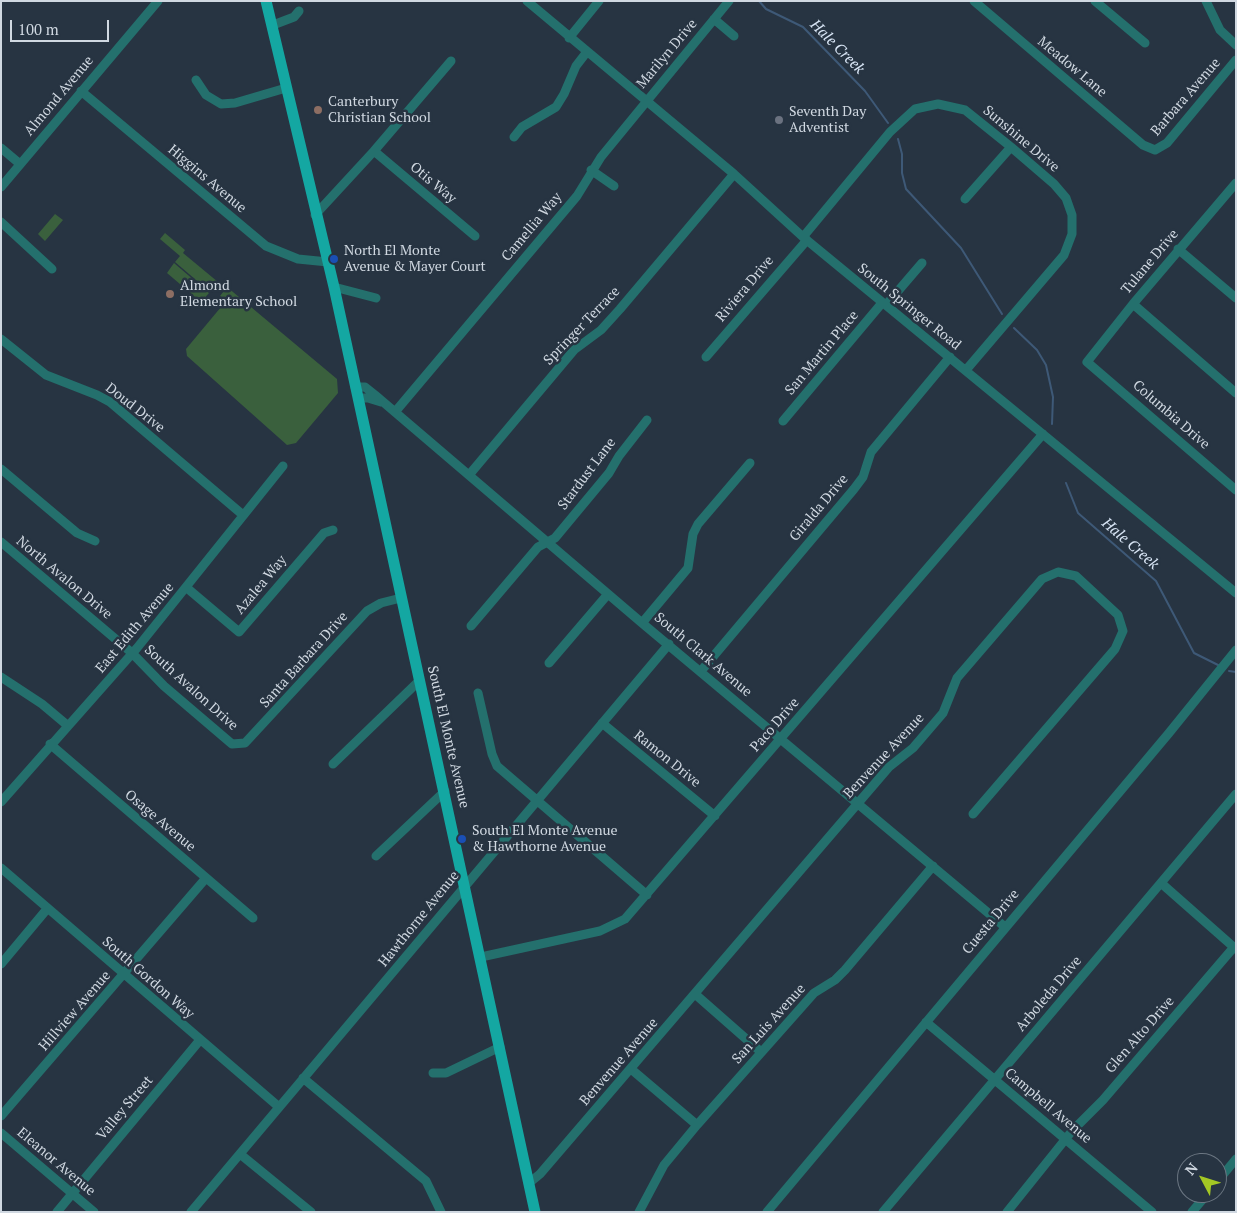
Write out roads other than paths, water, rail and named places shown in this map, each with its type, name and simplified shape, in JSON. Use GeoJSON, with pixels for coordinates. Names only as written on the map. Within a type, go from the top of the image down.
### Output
{"type":"FeatureCollection","features":[{"type":"Feature","properties":{"kind":"main road","name":"South El Monte Avenue"},"geometry":{"type":"LineString","coordinates":[[266,1],[334,287],[481,957],[528,1184],[536,1212]]}},
{"type":"Feature","properties":{"kind":"street","name":"Almond Avenue"},"geometry":{"type":"LineString","coordinates":[[1,187],[158,1]]}},
{"type":"Feature","properties":{"kind":"street","name":"South Springer Road"},"geometry":{"type":"LineString","coordinates":[[527,1],[586,53],[734,174],[805,238],[884,304],[1234,588]]}},
{"type":"Feature","properties":{"kind":"street"},"geometry":{"type":"LineString","coordinates":[[569,38],[599,1]]}},
{"type":"Feature","properties":{"kind":"street","name":"Marilyn Drive"},"geometry":{"type":"LineString","coordinates":[[646,102],[729,1]]}},
{"type":"Feature","properties":{"kind":"street","name":"Meadow Lane"},"geometry":{"type":"LineString","coordinates":[[974,1],[1143,146],[1155,150]]}},
{"type":"Feature","properties":{"kind":"street"},"geometry":{"type":"LineString","coordinates":[[1095,1],[1145,43]]}},
{"type":"Feature","properties":{"kind":"street"},"geometry":{"type":"LineString","coordinates":[[1206,1],[1220,30],[1236,45]]}},
{"type":"Feature","properties":{"kind":"street"},"geometry":{"type":"LineString","coordinates":[[273,25],[294,17],[298,11]]}},
{"type":"Feature","properties":{"kind":"street"},"geometry":{"type":"LineString","coordinates":[[714,19],[734,36]]}},
{"type":"Feature","properties":{"kind":"street"},"geometry":{"type":"LineString","coordinates":[[514,137],[522,127],[556,108],[576,66],[586,53]]}},
{"type":"Feature","properties":{"kind":"street","name":"Barbara Avenue"},"geometry":{"type":"LineString","coordinates":[[1155,150],[1167,143],[1236,60]]}},
{"type":"Feature","properties":{"kind":"street"},"geometry":{"type":"LineString","coordinates":[[316,215],[451,61]]}},
{"type":"Feature","properties":{"kind":"street"},"geometry":{"type":"LineString","coordinates":[[196,80],[206,95],[221,104],[235,104],[286,88]]}},
{"type":"Feature","properties":{"kind":"street","name":"Higgins Avenue"},"geometry":{"type":"LineString","coordinates":[[81,91],[266,246],[298,259],[328,262]]}},
{"type":"Feature","properties":{"kind":"street","name":"Camellia Way"},"geometry":{"type":"LineString","coordinates":[[395,412],[577,196],[591,170],[646,102]]}},
{"type":"Feature","properties":{"kind":"street","name":"Sunshine Drive"},"geometry":{"type":"LineString","coordinates":[[805,238],[890,132],[915,109],[938,104],[965,110],[1011,147],[1054,184],[1066,198],[1072,216],[1072,234],[1064,254],[966,370]]}},
{"type":"Feature","properties":{"kind":"street"},"geometry":{"type":"LineString","coordinates":[[965,199],[1011,147]]}},
{"type":"Feature","properties":{"kind":"street"},"geometry":{"type":"LineString","coordinates":[[1,148],[20,164]]}},
{"type":"Feature","properties":{"kind":"street","name":"Otis Way"},"geometry":{"type":"LineString","coordinates":[[374,151],[475,236]]}},
{"type":"Feature","properties":{"kind":"street"},"geometry":{"type":"LineString","coordinates":[[591,170],[614,186]]}},
{"type":"Feature","properties":{"kind":"street","name":"Springer Terrace"},"geometry":{"type":"LineString","coordinates":[[469,475],[574,350],[601,330],[734,174]]}},
{"type":"Feature","properties":{"kind":"street","name":"Tulane Drive"},"geometry":{"type":"LineString","coordinates":[[1087,362],[1133,304],[1236,183]]}},
{"type":"Feature","properties":{"kind":"street"},"geometry":{"type":"LineString","coordinates":[[1,222],[52,269]]}},
{"type":"Feature","properties":{"kind":"street","name":"Riviera Drive"},"geometry":{"type":"LineString","coordinates":[[706,358],[805,238]]}},
{"type":"Feature","properties":{"kind":"street"},"geometry":{"type":"LineString","coordinates":[[1178,250],[1236,298]]}},
{"type":"Feature","properties":{"kind":"street","name":"San Martin Place"},"geometry":{"type":"LineString","coordinates":[[784,420],[922,263]]}},
{"type":"Feature","properties":{"kind":"street"},"geometry":{"type":"LineString","coordinates":[[334,287],[376,298]]}},
{"type":"Feature","properties":{"kind":"street"},"geometry":{"type":"LineString","coordinates":[[1133,304],[1236,392]]}},
{"type":"Feature","properties":{"kind":"street","name":"Doud Drive"},"geometry":{"type":"LineString","coordinates":[[1,338],[46,375],[110,402],[243,515]]}},
{"type":"Feature","properties":{"kind":"street","name":"Giralda Drive"},"geometry":{"type":"LineString","coordinates":[[701,671],[854,489],[862,477],[872,452],[950,357]]}},
{"type":"Feature","properties":{"kind":"street","name":"Columbia Drive"},"geometry":{"type":"LineString","coordinates":[[1087,362],[1236,490]]}},
{"type":"Feature","properties":{"kind":"street","name":"South Clark Avenue"},"geometry":{"type":"LineString","coordinates":[[356,393],[365,387],[384,402],[642,623],[1005,927]]}},
{"type":"Feature","properties":{"kind":"street","name":"Stardust Lane"},"geometry":{"type":"LineString","coordinates":[[471,626],[538,547],[555,538],[609,473],[624,449],[647,420]]}},
{"type":"Feature","properties":{"kind":"street","name":"Paco Drive"},"geometry":{"type":"LineString","coordinates":[[481,957],[612,927],[625,919],[647,896],[1043,434]]}},
{"type":"Feature","properties":{"kind":"street"},"geometry":{"type":"LineString","coordinates":[[642,623],[688,568],[691,562],[693,534],[698,524],[750,463]]}},
{"type":"Feature","properties":{"kind":"street","name":"East Edith Avenue"},"geometry":{"type":"LineString","coordinates":[[1,802],[187,588],[283,466]]}},
{"type":"Feature","properties":{"kind":"street"},"geometry":{"type":"LineString","coordinates":[[1,469],[78,533],[95,541]]}},
{"type":"Feature","properties":{"kind":"street","name":"Azalea Way"},"geometry":{"type":"LineString","coordinates":[[187,588],[239,632],[324,533],[333,530]]}},
{"type":"Feature","properties":{"kind":"street","name":"North Avalon Drive"},"geometry":{"type":"LineString","coordinates":[[1,542],[132,653]]}},
{"type":"Feature","properties":{"kind":"street","name":"Benvenue Avenue"},"geometry":{"type":"LineString","coordinates":[[528,1184],[540,1174],[889,767],[912,748],[943,713],[957,678],[1042,579],[1058,572],[1076,576],[1118,615],[1123,631],[1115,649],[974,814]]}},
{"type":"Feature","properties":{"kind":"street"},"geometry":{"type":"LineString","coordinates":[[549,663],[608,594]]}},
{"type":"Feature","properties":{"kind":"street","name":"Santa Barbara Drive"},"geometry":{"type":"LineString","coordinates":[[232,744],[245,743],[367,611],[381,603],[401,598]]}},
{"type":"Feature","properties":{"kind":"street","name":"Hawthorne Avenue"},"geometry":{"type":"LineString","coordinates":[[191,1212],[668,644]]}},
{"type":"Feature","properties":{"kind":"street","name":"Cuesta Drive"},"geometry":{"type":"LineString","coordinates":[[767,1212],[1169,733],[1236,650]]}},
{"type":"Feature","properties":{"kind":"street","name":"South Avalon Drive"},"geometry":{"type":"LineString","coordinates":[[132,653],[164,686],[232,744]]}},
{"type":"Feature","properties":{"kind":"street"},"geometry":{"type":"LineString","coordinates":[[1,677],[42,704],[67,725]]}},
{"type":"Feature","properties":{"kind":"street"},"geometry":{"type":"LineString","coordinates":[[333,764],[419,681]]}},
{"type":"Feature","properties":{"kind":"street"},"geometry":{"type":"LineString","coordinates":[[478,693],[492,754],[497,766],[535,801],[647,896]]}},
{"type":"Feature","properties":{"kind":"street","name":"Ramon Drive"},"geometry":{"type":"LineString","coordinates":[[602,723],[715,816]]}},
{"type":"Feature","properties":{"kind":"street","name":"Osage Avenue"},"geometry":{"type":"LineString","coordinates":[[50,744],[253,918]]}},
{"type":"Feature","properties":{"kind":"street"},"geometry":{"type":"LineString","coordinates":[[376,856],[445,791]]}},
{"type":"Feature","properties":{"kind":"street","name":"Arboleda Drive"},"geometry":{"type":"LineString","coordinates":[[883,1212],[1236,794]]}},
{"type":"Feature","properties":{"kind":"street","name":"San Luis Avenue"},"geometry":{"type":"LineString","coordinates":[[639,1212],[664,1165],[697,1125],[814,993],[835,980],[846,970],[933,866]]}},
{"type":"Feature","properties":{"kind":"street","name":"South Gordon Way"},"geometry":{"type":"LineString","coordinates":[[1,868],[279,1107]]}},
{"type":"Feature","properties":{"kind":"street","name":"Hillview Avenue"},"geometry":{"type":"LineString","coordinates":[[1,1116],[206,878]]}},
{"type":"Feature","properties":{"kind":"street"},"geometry":{"type":"LineString","coordinates":[[1161,883],[1235,948]]}},
{"type":"Feature","properties":{"kind":"street"},"geometry":{"type":"LineString","coordinates":[[1,964],[47,909]]}},
{"type":"Feature","properties":{"kind":"street","name":"Glen Alto Drive"},"geometry":{"type":"LineString","coordinates":[[1007,1212],[1065,1139],[1103,1100],[1235,948]]}},
{"type":"Feature","properties":{"kind":"street"},"geometry":{"type":"LineString","coordinates":[[695,994],[761,1052]]}},
{"type":"Feature","properties":{"kind":"street","name":"Campbell Avenue"},"geometry":{"type":"LineString","coordinates":[[926,1022],[1152,1212]]}},
{"type":"Feature","properties":{"kind":"street","name":"Valley Street"},"geometry":{"type":"LineString","coordinates":[[72,1193],[200,1040]]}},
{"type":"Feature","properties":{"kind":"street"},"geometry":{"type":"LineString","coordinates":[[434,1073],[446,1072],[500,1047]]}},
{"type":"Feature","properties":{"kind":"street"},"geometry":{"type":"LineString","coordinates":[[631,1068],[697,1125]]}},
{"type":"Feature","properties":{"kind":"street"},"geometry":{"type":"LineString","coordinates":[[304,1078],[426,1181],[440,1212]]}},
{"type":"Feature","properties":{"kind":"street","name":"Eleanor Avenue"},"geometry":{"type":"LineString","coordinates":[[1,1133],[94,1212]]}},
{"type":"Feature","properties":{"kind":"street"},"geometry":{"type":"LineString","coordinates":[[240,1154],[311,1212]]}},
{"type":"Feature","properties":{"kind":"street"},"geometry":{"type":"LineString","coordinates":[[1232,1170],[1236,1159]]}},
{"type":"Feature","properties":{"kind":"street"},"geometry":{"type":"LineString","coordinates":[[56,1212],[72,1193]]}},
{"type":"Feature","properties":{"kind":"waterway","name":"Hale Creek"},"geometry":{"type":"LineString","coordinates":[[759,1],[766,9],[803,27],[865,91],[888,123]]}},
{"type":"Feature","properties":{"kind":"waterway","name":"Hale Creek"},"geometry":{"type":"LineString","coordinates":[[898,139],[902,154],[902,173],[906,189],[961,248],[1002,314]]}},
{"type":"Feature","properties":{"kind":"waterway","name":"Hale Creek"},"geometry":{"type":"LineString","coordinates":[[1014,328],[1037,350],[1046,365],[1053,397],[1052,424]]}},
{"type":"Feature","properties":{"kind":"waterway","name":"Hale Creek"},"geometry":{"type":"LineString","coordinates":[[1066,483],[1078,513],[1156,581],[1194,653],[1218,665]]}},
{"type":"Feature","properties":{"kind":"waterway","name":"Hale Creek"},"geometry":{"type":"LineString","coordinates":[[1229,671],[1236,672]]}},
{"type":"Feature","properties":{"kind":"place","name":"Canterbury Christian School"},"geometry":{"type":"Point","coordinates":[318,110]}},
{"type":"Feature","properties":{"kind":"place","name":"Seventh Day Adventist"},"geometry":{"type":"Point","coordinates":[779,120]}},
{"type":"Feature","properties":{"kind":"place","name":"North El Monte Avenue & Mayer Court"},"geometry":{"type":"Point","coordinates":[334,259]}},
{"type":"Feature","properties":{"kind":"place","name":"Almond Elementary School"},"geometry":{"type":"Point","coordinates":[170,294]}},
{"type":"Feature","properties":{"kind":"place","name":"South El Monte Avenue & Hawthorne Avenue"},"geometry":{"type":"Point","coordinates":[462,839]}}]}
